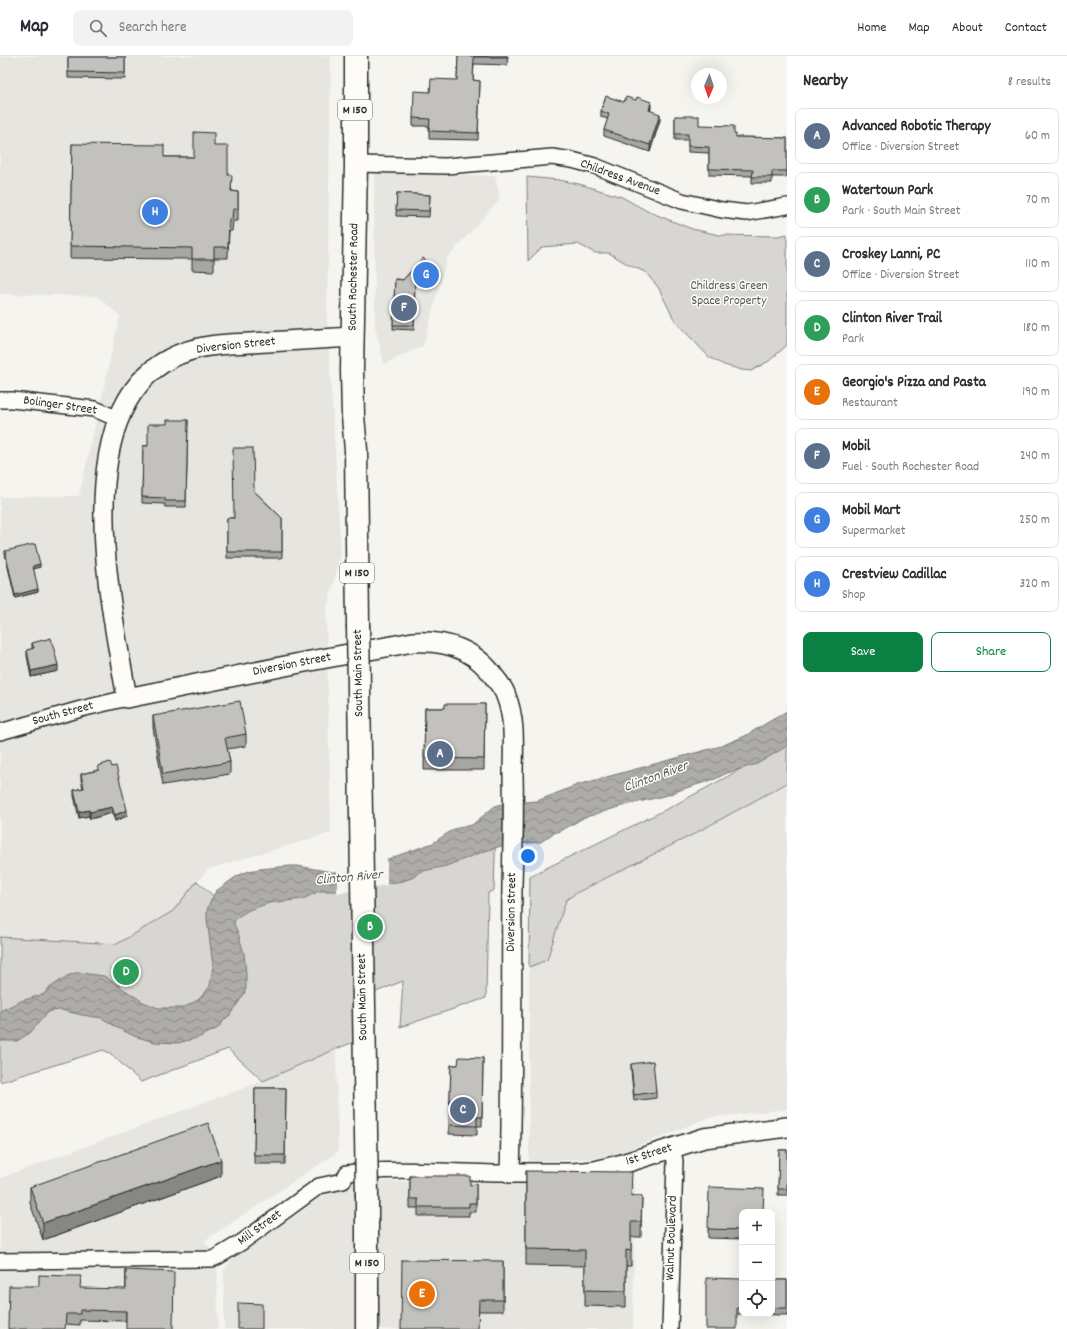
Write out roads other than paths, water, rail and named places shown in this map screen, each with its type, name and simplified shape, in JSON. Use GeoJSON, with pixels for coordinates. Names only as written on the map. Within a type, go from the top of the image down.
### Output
{"type":"FeatureCollection","features":[{"type":"Feature","properties":{"kind":"main road","name":"South Rochester Road"},"geometry":{"type":"LineString","coordinates":[[356,56],[353,337],[353,408],[356,450],[356,498]]}},
{"type":"Feature","properties":{"kind":"main road","name":"South Main Street"},"geometry":{"type":"LineString","coordinates":[[356,498],[367,1196],[367,1329]]}},
{"type":"Feature","properties":{"kind":"street","name":"Childress Avenue"},"geometry":{"type":"LineString","coordinates":[[356,164],[446,166],[552,157],[595,166],[682,201],[722,210],[747,213],[787,206]]}},
{"type":"Feature","properties":{"kind":"street","name":"Diversion Street"},"geometry":{"type":"LineString","coordinates":[[353,337],[198,348],[174,356],[148,374],[131,394],[118,419],[111,443],[106,464],[103,511],[106,558],[127,698],[404,643],[427,641],[440,643],[459,649],[477,658],[488,668],[504,691],[513,724],[514,782],[510,1173]]}},
{"type":"Feature","properties":{"kind":"street","name":"Bolinger Street"},"geometry":{"type":"LineString","coordinates":[[0,400],[95,409],[118,419]]}},
{"type":"Feature","properties":{"kind":"street","name":"South Street"},"geometry":{"type":"LineString","coordinates":[[0,732],[81,709],[127,698]]}},
{"type":"Feature","properties":{"kind":"street","name":"1st Street"},"geometry":{"type":"LineString","coordinates":[[510,1173],[573,1173],[595,1170],[704,1138],[787,1127]]}},
{"type":"Feature","properties":{"kind":"street","name":"Walnut Boulevard"},"geometry":{"type":"LineString","coordinates":[[670,1329],[675,1161],[672,1148]]}},
{"type":"Feature","properties":{"kind":"street","name":"Mill Street"},"geometry":{"type":"LineString","coordinates":[[0,1261],[212,1259],[242,1242],[319,1186],[342,1181],[347,1173],[366,1171],[510,1173]]}},
{"type":"Feature","properties":{"kind":"water","name":"Clinton River"},"geometry":{"type":"Polygon","coordinates":[[[787,711],[787,746],[757,764],[727,773],[715,779],[668,795],[622,806],[583,818],[552,834],[541,842],[501,846],[446,866],[419,872],[414,877],[403,881],[337,891],[319,891],[303,899],[269,903],[249,910],[239,916],[235,920],[234,924],[244,953],[246,988],[244,994],[230,1015],[218,1028],[200,1037],[178,1043],[154,1042],[134,1036],[102,1018],[61,1010],[51,1011],[46,1014],[30,1033],[17,1041],[0,1041],[0,1011],[21,1001],[44,994],[48,989],[67,976],[75,973],[104,976],[143,1002],[158,1008],[183,1008],[198,1000],[210,986],[213,966],[207,910],[216,891],[237,876],[249,871],[289,866],[298,866],[337,873],[388,859],[433,843],[454,829],[472,825],[495,806],[537,801],[577,785],[721,746],[745,736],[787,711]]]}},
{"type":"Feature","properties":{"kind":"place","name":"Crestview Cadillac"},"geometry":{"type":"Point","coordinates":[155,212]}},
{"type":"Feature","properties":{"kind":"place","name":"Mobil Mart"},"geometry":{"type":"Point","coordinates":[426,275]}},
{"type":"Feature","properties":{"kind":"place","name":"Mobil"},"geometry":{"type":"Point","coordinates":[404,308]}},
{"type":"Feature","properties":{"kind":"place","name":"Advanced Robotic Therapy"},"geometry":{"type":"Point","coordinates":[440,754]}},
{"type":"Feature","properties":{"kind":"place","name":"Watertown Park"},"geometry":{"type":"Point","coordinates":[370,927]}},
{"type":"Feature","properties":{"kind":"place","name":"Clinton River Trail"},"geometry":{"type":"Point","coordinates":[126,972]}},
{"type":"Feature","properties":{"kind":"place","name":"Croskey Lanni, PC"},"geometry":{"type":"Point","coordinates":[463,1110]}},
{"type":"Feature","properties":{"kind":"place","name":"Georgio's Pizza and Pasta"},"geometry":{"type":"Point","coordinates":[422,1294]}},
{"type":"Feature","properties":{"kind":"park label","name":"Childress Green Space Property"},"geometry":{"type":"Point","coordinates":[729,294]}}]}
